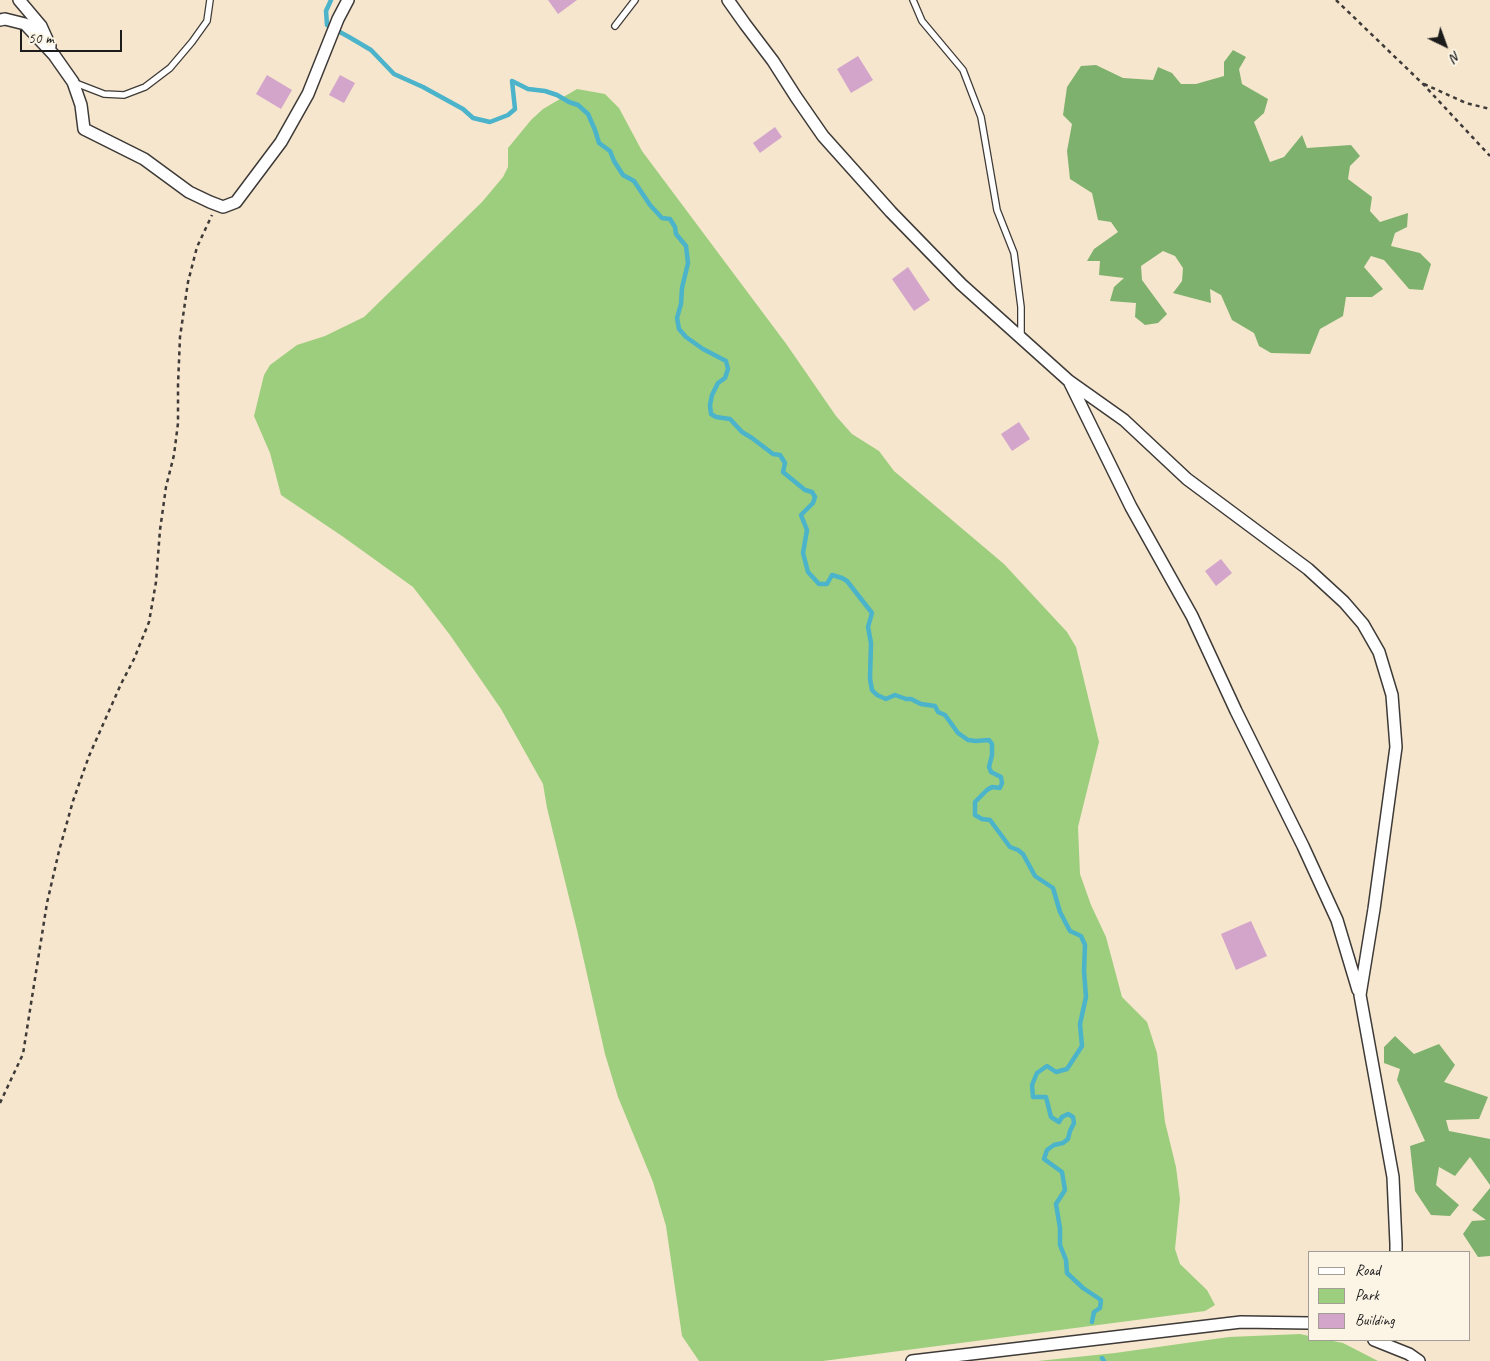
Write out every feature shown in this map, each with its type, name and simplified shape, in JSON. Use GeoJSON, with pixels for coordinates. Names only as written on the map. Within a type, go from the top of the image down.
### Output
{"type":"FeatureCollection","features":[{"type":"Feature","properties":{"kind":"street"},"geometry":{"type":"LineString","coordinates":[[19,0],[41,26],[54,55]]}},
{"type":"Feature","properties":{"kind":"street"},"geometry":{"type":"LineString","coordinates":[[0,20],[5,19],[26,24],[54,55],[73,82],[81,105],[84,129],[144,159],[189,192],[223,207],[236,202],[281,142],[308,94],[338,18],[348,0]]}},
{"type":"Feature","properties":{"kind":"street"},"geometry":{"type":"LineString","coordinates":[[728,0],[773,61],[824,136],[891,212],[961,284],[1069,381],[1124,420],[1194,484],[1308,569],[1344,602],[1363,624],[1379,652],[1392,695],[1396,747],[1374,909],[1360,995]]}},
{"type":"Feature","properties":{"kind":"street"},"geometry":{"type":"LineString","coordinates":[[1069,381],[1131,507],[1192,616],[1337,920],[1360,995],[1393,1177],[1396,1251]]}},
{"type":"Feature","properties":{"kind":"street"},"geometry":{"type":"LineString","coordinates":[[912,1361],[1241,1322],[1308,1323]]}},
{"type":"Feature","properties":{"kind":"street"},"geometry":{"type":"LineString","coordinates":[[1387,1342],[1419,1361]]}},
{"type":"Feature","properties":{"kind":"lane"},"geometry":{"type":"LineString","coordinates":[[73,82],[104,94],[124,95],[145,87],[170,68],[192,42],[207,21],[210,0]]}},
{"type":"Feature","properties":{"kind":"lane"},"geometry":{"type":"LineString","coordinates":[[615,26],[635,0]]}},
{"type":"Feature","properties":{"kind":"lane"},"geometry":{"type":"LineString","coordinates":[[913,0],[922,21],[963,70],[981,117],[997,210],[1014,253],[1022,307],[1021,338]]}},
{"type":"Feature","properties":{"kind":"path"},"geometry":{"type":"LineString","coordinates":[[1336,0],[1423,84],[1490,156]]}},
{"type":"Feature","properties":{"kind":"path"},"geometry":{"type":"LineString","coordinates":[[1423,84],[1466,103],[1490,109]]}},
{"type":"Feature","properties":{"kind":"path"},"geometry":{"type":"LineString","coordinates":[[0,1103],[23,1054],[47,903],[73,801],[89,756],[149,622],[156,582],[164,504],[174,455],[178,423],[180,337],[188,282],[197,247],[217,205]]}},
{"type":"Feature","properties":{"kind":"green space"},"geometry":{"type":"Polygon","coordinates":[[[1233,50],[1246,57],[1239,69],[1242,84],[1268,99],[1264,113],[1254,122],[1270,162],[1284,157],[1302,135],[1307,148],[1351,145],[1360,156],[1350,166],[1348,179],[1372,197],[1370,211],[1380,222],[1408,213],[1407,227],[1395,233],[1391,246],[1420,253],[1431,264],[1423,290],[1409,289],[1384,260],[1371,256],[1364,267],[1383,289],[1372,297],[1346,297],[1343,316],[1320,329],[1310,354],[1271,353],[1259,346],[1254,333],[1232,320],[1221,295],[1210,289],[1211,303],[1173,293],[1182,281],[1183,268],[1175,256],[1163,251],[1141,266],[1142,280],[1167,314],[1158,323],[1145,325],[1135,317],[1136,303],[1110,301],[1114,287],[1124,278],[1099,275],[1100,261],[1087,261],[1094,249],[1118,232],[1111,222],[1098,220],[1092,193],[1070,179],[1067,151],[1072,124],[1063,115],[1067,87],[1081,66],[1096,65],[1123,78],[1153,80],[1158,67],[1172,73],[1181,84],[1196,84],[1224,76],[1224,62],[1233,50]]]}},
{"type":"Feature","properties":{"kind":"green space"},"geometry":{"type":"Polygon","coordinates":[[[577,89],[605,94],[619,108],[642,151],[787,345],[836,416],[852,434],[879,451],[894,471],[1004,564],[1067,632],[1076,647],[1099,742],[1078,827],[1080,874],[1091,905],[1106,937],[1122,997],[1147,1022],[1157,1053],[1165,1122],[1176,1167],[1180,1199],[1175,1249],[1180,1264],[1207,1290],[1215,1305],[1205,1311],[823,1361],[699,1361],[682,1336],[666,1226],[653,1182],[618,1097],[605,1054],[543,784],[501,709],[450,635],[413,587],[281,495],[270,453],[254,416],[264,375],[270,365],[297,345],[325,336],[364,317],[482,202],[503,177],[508,167],[508,148],[531,120],[543,109],[577,89]]]}},
{"type":"Feature","properties":{"kind":"green space"},"geometry":{"type":"Polygon","coordinates":[[[1395,1036],[1414,1054],[1439,1044],[1455,1065],[1444,1082],[1488,1097],[1479,1119],[1446,1120],[1449,1131],[1490,1139],[1490,1185],[1470,1157],[1455,1176],[1439,1167],[1436,1185],[1459,1205],[1450,1216],[1431,1215],[1415,1191],[1410,1146],[1425,1141],[1397,1080],[1400,1069],[1384,1063],[1384,1047],[1395,1036]]]}},
{"type":"Feature","properties":{"kind":"green space"},"geometry":{"type":"Polygon","coordinates":[[[1490,1188],[1490,1256],[1478,1257],[1463,1234],[1472,1221],[1486,1220],[1472,1210],[1490,1188]]]}},
{"type":"Feature","properties":{"kind":"green space"},"geometry":{"type":"Polygon","coordinates":[[[1300,1334],[1308,1336],[1308,1341],[1343,1343],[1378,1361],[1038,1361],[1115,1353],[1229,1337],[1300,1334]]]}},
{"type":"Feature","properties":{"kind":"building"},"geometry":{"type":"Polygon","coordinates":[[[548,0],[577,0],[558,14],[548,0]]]}},
{"type":"Feature","properties":{"kind":"building"},"geometry":{"type":"Polygon","coordinates":[[[858,56],[873,80],[851,93],[837,69],[858,56]]]}},
{"type":"Feature","properties":{"kind":"building"},"geometry":{"type":"Polygon","coordinates":[[[267,75],[292,90],[281,109],[256,94],[267,75]]]}},
{"type":"Feature","properties":{"kind":"building"},"geometry":{"type":"Polygon","coordinates":[[[340,75],[355,83],[344,103],[329,95],[340,75]]]}},
{"type":"Feature","properties":{"kind":"building"},"geometry":{"type":"Polygon","coordinates":[[[775,127],[782,137],[760,153],[753,143],[775,127]]]}},
{"type":"Feature","properties":{"kind":"building"},"geometry":{"type":"Polygon","coordinates":[[[908,267],[930,300],[914,311],[892,279],[908,267]]]}},
{"type":"Feature","properties":{"kind":"building"},"geometry":{"type":"Polygon","coordinates":[[[1019,422],[1030,439],[1012,451],[1001,434],[1019,422]]]}},
{"type":"Feature","properties":{"kind":"building"},"geometry":{"type":"Polygon","coordinates":[[[1221,559],[1232,573],[1216,586],[1205,571],[1221,559]]]}},
{"type":"Feature","properties":{"kind":"building"},"geometry":{"type":"Polygon","coordinates":[[[1251,921],[1267,956],[1236,970],[1221,934],[1251,921]]]}},
{"type":"Feature","properties":{"kind":"waterway"},"geometry":{"type":"LineString","coordinates":[[331,0],[326,11],[327,25],[371,50],[394,74],[423,87],[463,109],[473,118],[490,122],[508,115],[515,109],[512,81],[528,89],[557,95],[578,105],[588,114],[599,143],[610,151],[623,175],[634,181],[650,205],[662,218],[670,219],[675,227],[676,234],[686,246],[688,263],[677,318],[679,329],[686,337],[703,349],[726,361],[728,369],[725,378],[718,383],[712,395],[711,414],[716,417],[730,419],[742,432],[773,454],[780,455],[785,463],[783,472],[805,490],[812,492],[815,497],[813,503],[801,515],[807,530],[803,553],[808,572],[819,584],[827,584],[832,575],[847,581],[872,613],[868,627],[871,643],[870,679],[872,690],[877,695],[886,699],[895,695],[921,704],[935,706],[938,712],[945,715],[958,733],[968,740],[989,740],[992,744],[989,767],[991,772],[1001,777],[1002,783],[1000,788],[992,787],[975,802],[975,815],[982,819],[990,820],[1010,847],[1023,854],[1035,876],[1053,888],[1060,912],[1070,931],[1081,936],[1085,945],[1086,997],[1080,1024],[1082,1046],[1067,1069],[1056,1072],[1047,1066],[1037,1073],[1032,1085],[1033,1097],[1046,1097],[1051,1117],[1059,1122],[1062,1117],[1068,1114],[1073,1117],[1074,1123],[1068,1139],[1047,1150],[1044,1159],[1062,1172],[1065,1190],[1056,1204],[1060,1228],[1060,1245],[1066,1260],[1067,1273],[1083,1288],[1101,1300],[1100,1308],[1094,1312],[1092,1322]]}}]}
